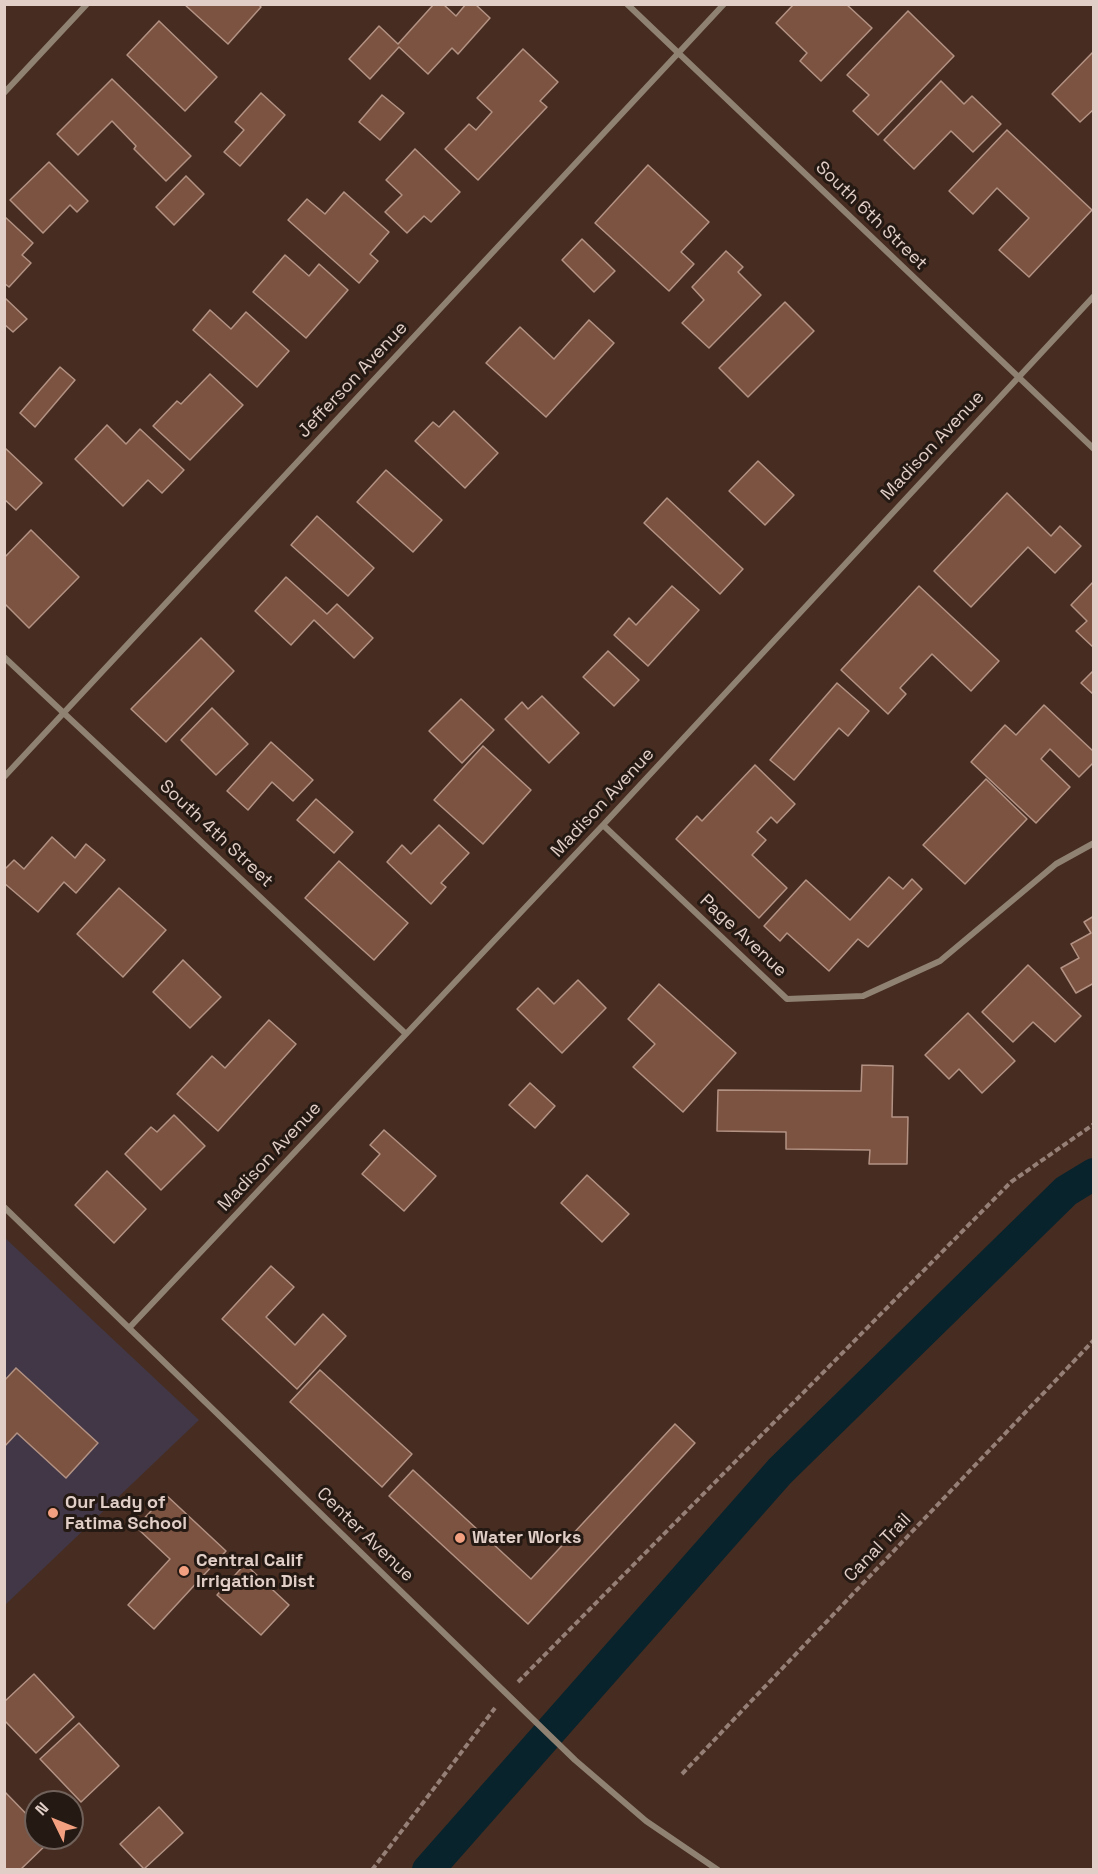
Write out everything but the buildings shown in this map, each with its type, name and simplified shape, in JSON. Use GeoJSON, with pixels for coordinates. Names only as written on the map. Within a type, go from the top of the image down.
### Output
{"type":"FeatureCollection","features":[{"type":"Feature","properties":{"kind":"street"},"geometry":{"type":"LineString","coordinates":[[4,93],[87,4]]}},
{"type":"Feature","properties":{"kind":"street","name":"South 6th Street"},"geometry":{"type":"LineString","coordinates":[[627,4],[1094,449]]}},
{"type":"Feature","properties":{"kind":"street","name":"Jefferson Avenue"},"geometry":{"type":"LineString","coordinates":[[4,777],[724,4]]}},
{"type":"Feature","properties":{"kind":"street","name":"Madison Avenue"},"geometry":{"type":"LineString","coordinates":[[130,1327],[603,825],[1094,296]]}},
{"type":"Feature","properties":{"kind":"street","name":"South 4th Street"},"geometry":{"type":"LineString","coordinates":[[4,657],[406,1034]]}},
{"type":"Feature","properties":{"kind":"street","name":"Page Avenue"},"geometry":{"type":"LineString","coordinates":[[603,825],[787,999],[863,996],[940,961],[1056,864],[1094,843]]}},
{"type":"Feature","properties":{"kind":"street","name":"Center Avenue"},"geometry":{"type":"LineString","coordinates":[[4,1207],[575,1760],[646,1821],[718,1869]]}},
{"type":"Feature","properties":{"kind":"path"},"geometry":{"type":"LineString","coordinates":[[372,1869],[506,1694],[1011,1182],[1094,1124]]}},
{"type":"Feature","properties":{"kind":"path","name":"Canal Trail"},"geometry":{"type":"LineString","coordinates":[[682,1773],[1094,1340]]}},
{"type":"Feature","properties":{"kind":"shaded area","name":"Our Lady of Fatima School"},"geometry":{"type":"Polygon","coordinates":[[[4,1237],[199,1420],[5,1605],[4,1605],[4,1237]]]}},
{"type":"Feature","properties":{"kind":"waterway"},"geometry":{"type":"LineString","coordinates":[[428,1870],[780,1471],[1066,1191],[1094,1174]]}},
{"type":"Feature","properties":{"kind":"place","name":"Our Lady of Fatima School"},"geometry":{"type":"Point","coordinates":[53,1513]}},
{"type":"Feature","properties":{"kind":"place","name":"Water Works"},"geometry":{"type":"Point","coordinates":[460,1538]}},
{"type":"Feature","properties":{"kind":"place","name":"Central Calif Irrigation Dist"},"geometry":{"type":"Point","coordinates":[184,1571]}}]}
